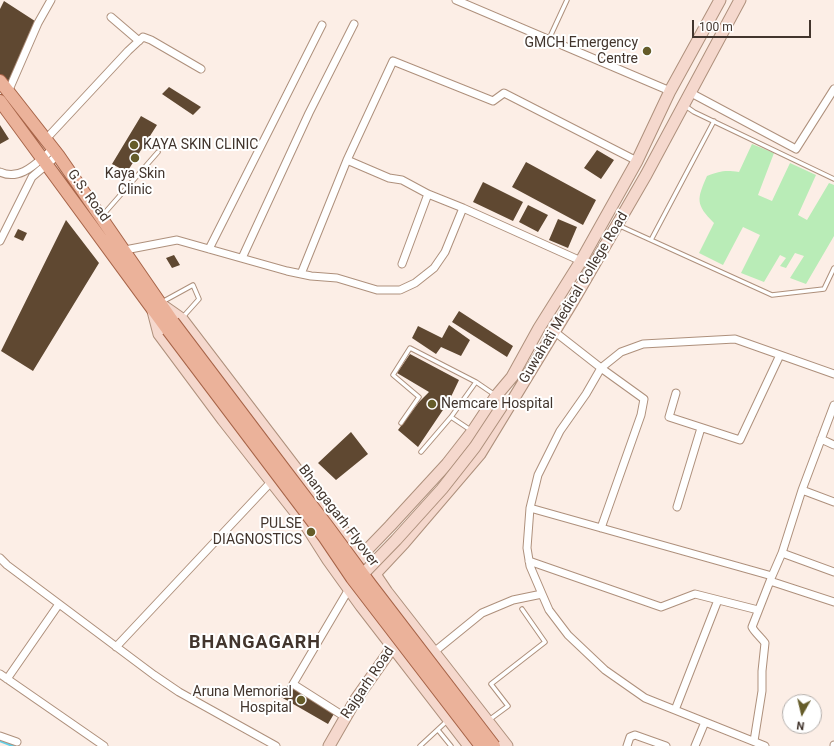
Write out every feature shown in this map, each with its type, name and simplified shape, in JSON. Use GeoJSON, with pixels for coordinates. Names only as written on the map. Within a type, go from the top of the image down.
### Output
{"type":"FeatureCollection","features":[{"type":"Feature","properties":{"kind":"main road","name":"Guwahati Medical College Road"},"geometry":{"type":"LineString","coordinates":[[362,555],[447,464],[500,399],[539,328],[581,261],[637,161],[670,91],[720,0]]}},
{"type":"Feature","properties":{"kind":"main road","name":"Guwahati Medical College Road"},"geometry":{"type":"LineString","coordinates":[[369,574],[404,543],[480,454],[555,332],[646,175],[740,0]]}},
{"type":"Feature","properties":{"kind":"main road"},"geometry":{"type":"LineString","coordinates":[[0,81],[4,97],[52,147],[125,250],[156,306],[159,334],[223,420],[307,527],[349,589],[395,649],[446,723],[469,746]]}},
{"type":"Feature","properties":{"kind":"main road","name":"G.S. Road"},"geometry":{"type":"LineString","coordinates":[[4,97],[44,161],[156,306]]}},
{"type":"Feature","properties":{"kind":"main road","name":"Bhangagarh Flyover"},"geometry":{"type":"LineString","coordinates":[[156,306],[174,323],[369,574],[494,746]]}},
{"type":"Feature","properties":{"kind":"main road"},"geometry":{"type":"LineString","coordinates":[[174,323],[362,555],[369,574],[414,627],[507,746]]}},
{"type":"Feature","properties":{"kind":"main road","name":"Bhangagarh Flyover"},"geometry":{"type":"LineString","coordinates":[[174,323],[366,596],[481,746]]}},
{"type":"Feature","properties":{"kind":"main road"},"geometry":{"type":"LineString","coordinates":[[512,377],[512,389]]}},
{"type":"Feature","properties":{"kind":"main road"},"geometry":{"type":"LineString","coordinates":[[369,574],[396,540],[442,489],[475,447],[500,399],[512,389],[524,384]]}},
{"type":"Feature","properties":{"kind":"main road"},"geometry":{"type":"LineString","coordinates":[[326,556],[348,538]]}},
{"type":"Feature","properties":{"kind":"main road","name":"Rajgarh Road"},"geometry":{"type":"LineString","coordinates":[[330,746],[345,717],[367,681],[414,627]]}},
{"type":"Feature","properties":{"kind":"main road","name":"Rajgarh Road"},"geometry":{"type":"LineString","coordinates":[[335,746],[395,649]]}},
{"type":"Feature","properties":{"kind":"street"},"geometry":{"type":"LineString","coordinates":[[4,97],[38,23],[51,0]]}},
{"type":"Feature","properties":{"kind":"street"},"geometry":{"type":"LineString","coordinates":[[456,0],[670,91]]}},
{"type":"Feature","properties":{"kind":"street"},"geometry":{"type":"LineString","coordinates":[[111,17],[139,41]]}},
{"type":"Feature","properties":{"kind":"street"},"geometry":{"type":"LineString","coordinates":[[242,258],[308,113],[354,24]]}},
{"type":"Feature","properties":{"kind":"street"},"geometry":{"type":"LineString","coordinates":[[209,249],[322,25]]}},
{"type":"Feature","properties":{"kind":"street"},"geometry":{"type":"LineString","coordinates":[[0,241],[32,177],[52,147],[128,51],[139,41],[143,38],[151,40],[201,69]]}},
{"type":"Feature","properties":{"kind":"street"},"geometry":{"type":"LineString","coordinates":[[301,274],[347,160],[393,61],[494,102],[504,93],[637,161]]}},
{"type":"Feature","properties":{"kind":"street"},"geometry":{"type":"LineString","coordinates":[[691,93],[796,149],[834,89]]}},
{"type":"Feature","properties":{"kind":"street"},"geometry":{"type":"LineString","coordinates":[[347,160],[389,178],[402,180],[428,194],[463,208],[581,261]]}},
{"type":"Feature","properties":{"kind":"street"},"geometry":{"type":"LineString","coordinates":[[0,172],[8,175],[26,171],[44,161]]}},
{"type":"Feature","properties":{"kind":"street"},"geometry":{"type":"LineString","coordinates":[[402,264],[428,194]]}},
{"type":"Feature","properties":{"kind":"street"},"geometry":{"type":"LineString","coordinates":[[125,250],[177,240],[301,274],[337,278],[377,290],[400,290],[415,283],[434,268],[445,252],[463,208]]}},
{"type":"Feature","properties":{"kind":"street"},"geometry":{"type":"LineString","coordinates":[[555,332],[601,368],[644,398],[641,415],[602,528]]}},
{"type":"Feature","properties":{"kind":"street"},"geometry":{"type":"LineString","coordinates":[[766,746],[645,698],[605,670],[568,635],[549,610],[530,566],[527,548],[530,508],[538,474],[560,431],[586,394],[601,368],[621,352],[643,344],[735,339],[834,374]]}},
{"type":"Feature","properties":{"kind":"street"},"geometry":{"type":"LineString","coordinates":[[676,392],[669,417],[740,440],[780,355]]}},
{"type":"Feature","properties":{"kind":"street"},"geometry":{"type":"LineString","coordinates":[[754,741],[762,691],[762,671],[765,643],[761,637],[755,633],[752,627],[782,553],[802,490],[834,405]]}},
{"type":"Feature","properties":{"kind":"street"},"geometry":{"type":"LineString","coordinates":[[677,507],[701,428]]}},
{"type":"Feature","properties":{"kind":"street"},"geometry":{"type":"LineString","coordinates":[[821,439],[834,445]]}},
{"type":"Feature","properties":{"kind":"street"},"geometry":{"type":"LineString","coordinates":[[116,647],[272,482]]}},
{"type":"Feature","properties":{"kind":"street"},"geometry":{"type":"LineString","coordinates":[[802,490],[834,502]]}},
{"type":"Feature","properties":{"kind":"street"},"geometry":{"type":"LineString","coordinates":[[530,508],[771,578],[834,602]]}},
{"type":"Feature","properties":{"kind":"street"},"geometry":{"type":"LineString","coordinates":[[782,553],[834,572]]}},
{"type":"Feature","properties":{"kind":"street"},"geometry":{"type":"LineString","coordinates":[[0,558],[7,565],[154,675],[179,692],[276,746]]}},
{"type":"Feature","properties":{"kind":"street"},"geometry":{"type":"LineString","coordinates":[[529,561],[661,607],[694,594],[758,610]]}},
{"type":"Feature","properties":{"kind":"street"},"geometry":{"type":"LineString","coordinates":[[345,717],[293,684],[349,589]]}},
{"type":"Feature","properties":{"kind":"street"},"geometry":{"type":"LineString","coordinates":[[434,652],[482,613],[513,600],[542,594]]}},
{"type":"Feature","properties":{"kind":"street"},"geometry":{"type":"LineString","coordinates":[[674,710],[718,600]]}},
{"type":"Feature","properties":{"kind":"street"},"geometry":{"type":"LineString","coordinates":[[7,679],[59,604]]}},
{"type":"Feature","properties":{"kind":"street"},"geometry":{"type":"LineString","coordinates":[[0,674],[104,746]]}},
{"type":"Feature","properties":{"kind":"street"},"geometry":{"type":"LineString","coordinates":[[695,746],[705,722]]}},
{"type":"Feature","properties":{"kind":"street"},"geometry":{"type":"LineString","coordinates":[[627,746],[630,737],[635,735],[666,746]]}},
{"type":"Feature","properties":{"kind":"street"},"geometry":{"type":"LineString","coordinates":[[0,736],[17,742]]}},
{"type":"Feature","properties":{"kind":"lane"},"geometry":{"type":"LineString","coordinates":[[549,40],[567,0]]}},
{"type":"Feature","properties":{"kind":"lane"},"geometry":{"type":"LineString","coordinates":[[684,105],[694,112],[834,179]]}},
{"type":"Feature","properties":{"kind":"lane"},"geometry":{"type":"LineString","coordinates":[[651,240],[714,121]]}},
{"type":"Feature","properties":{"kind":"lane"},"geometry":{"type":"LineString","coordinates":[[101,217],[158,152]]}},
{"type":"Feature","properties":{"kind":"lane"},"geometry":{"type":"LineString","coordinates":[[617,225],[772,296],[824,289],[834,268]]}},
{"type":"Feature","properties":{"kind":"lane"},"geometry":{"type":"LineString","coordinates":[[156,306],[193,285],[199,299],[174,323]]}},
{"type":"Feature","properties":{"kind":"lane"},"geometry":{"type":"LineString","coordinates":[[401,423],[419,397],[393,375],[410,348],[476,382],[500,399]]}},
{"type":"Feature","properties":{"kind":"lane"},"geometry":{"type":"LineString","coordinates":[[421,452],[451,417],[476,382]]}},
{"type":"Feature","properties":{"kind":"lane"},"geometry":{"type":"LineString","coordinates":[[451,417],[472,432]]}},
{"type":"Feature","properties":{"kind":"lane"},"geometry":{"type":"LineString","coordinates":[[488,720],[508,706],[490,684],[545,642],[522,609]]}},
{"type":"Feature","properties":{"kind":"lane"},"geometry":{"type":"LineString","coordinates":[[420,746],[446,723]]}},
{"type":"Feature","properties":{"kind":"lane"},"geometry":{"type":"LineString","coordinates":[[438,730],[451,746]]}},
{"type":"Feature","properties":{"kind":"green space"},"geometry":{"type":"Polygon","coordinates":[[[752,144],[774,153],[758,195],[772,201],[790,163],[816,175],[798,215],[807,220],[829,183],[834,185],[834,236],[806,284],[790,278],[804,256],[795,253],[786,268],[780,266],[786,258],[780,255],[764,282],[741,273],[760,235],[743,227],[723,265],[699,253],[714,223],[703,211],[700,201],[701,190],[707,176],[723,171],[739,172],[752,144]]]}},
{"type":"Feature","properties":{"kind":"building"},"geometry":{"type":"Polygon","coordinates":[[[4,1],[38,23],[8,92],[0,81],[0,9],[4,1]]]}},
{"type":"Feature","properties":{"kind":"building"},"geometry":{"type":"Polygon","coordinates":[[[169,87],[201,107],[193,115],[162,94],[169,87]]]}},
{"type":"Feature","properties":{"kind":"building","name":"KAYA SKIN CLINIC"},"geometry":{"type":"Polygon","coordinates":[[[141,116],[157,125],[127,172],[112,164],[141,116]]]}},
{"type":"Feature","properties":{"kind":"building"},"geometry":{"type":"Polygon","coordinates":[[[0,125],[9,139],[0,144],[0,125]]]}},
{"type":"Feature","properties":{"kind":"building"},"geometry":{"type":"Polygon","coordinates":[[[597,150],[614,160],[601,179],[584,168],[597,150]]]}},
{"type":"Feature","properties":{"kind":"building"},"geometry":{"type":"Polygon","coordinates":[[[526,162],[596,200],[583,225],[512,187],[526,162]]]}},
{"type":"Feature","properties":{"kind":"building"},"geometry":{"type":"Polygon","coordinates":[[[483,182],[523,202],[513,221],[473,202],[483,182]]]}},
{"type":"Feature","properties":{"kind":"building"},"geometry":{"type":"Polygon","coordinates":[[[528,205],[548,215],[538,232],[519,222],[528,205]]]}},
{"type":"Feature","properties":{"kind":"building"},"geometry":{"type":"Polygon","coordinates":[[[558,219],[577,227],[568,248],[549,240],[558,219]]]}},
{"type":"Feature","properties":{"kind":"building"},"geometry":{"type":"Polygon","coordinates":[[[66,220],[99,263],[33,371],[1,351],[66,220]]]}},
{"type":"Feature","properties":{"kind":"building"},"geometry":{"type":"Polygon","coordinates":[[[18,229],[27,233],[23,241],[14,237],[18,229]]]}},
{"type":"Feature","properties":{"kind":"building"},"geometry":{"type":"Polygon","coordinates":[[[174,255],[180,265],[172,268],[166,258],[174,255]]]}},
{"type":"Feature","properties":{"kind":"building"},"geometry":{"type":"Polygon","coordinates":[[[459,311],[513,346],[507,357],[452,322],[459,311]]]}},
{"type":"Feature","properties":{"kind":"building"},"geometry":{"type":"Polygon","coordinates":[[[449,325],[470,340],[461,356],[441,347],[436,354],[412,338],[418,326],[442,338],[449,325]]]}},
{"type":"Feature","properties":{"kind":"building"},"geometry":{"type":"Polygon","coordinates":[[[410,354],[459,380],[449,401],[418,447],[398,430],[419,402],[429,392],[397,373],[410,354]]]}},
{"type":"Feature","properties":{"kind":"building"},"geometry":{"type":"Polygon","coordinates":[[[351,432],[368,454],[336,480],[318,463],[351,432]]]}},
{"type":"Feature","properties":{"kind":"building"},"geometry":{"type":"Polygon","coordinates":[[[288,685],[335,712],[328,724],[281,697],[288,685]]]}},
{"type":"Feature","properties":{"kind":"waterway"},"geometry":{"type":"LineString","coordinates":[[0,741],[13,746]]}},
{"type":"Feature","properties":{"kind":"place","name":"GMCH Emergency Centre"},"geometry":{"type":"Point","coordinates":[647,51]}},
{"type":"Feature","properties":{"kind":"place","name":"KAYA SKIN CLINIC"},"geometry":{"type":"Point","coordinates":[134,145]}},
{"type":"Feature","properties":{"kind":"place","name":"Kaya Skin Clinic"},"geometry":{"type":"Point","coordinates":[135,158]}},
{"type":"Feature","properties":{"kind":"place","name":"Nemcare Hospital"},"geometry":{"type":"Point","coordinates":[432,404]}},
{"type":"Feature","properties":{"kind":"place","name":"PULSE DIAGNOSTICS"},"geometry":{"type":"Point","coordinates":[311,532]}},
{"type":"Feature","properties":{"kind":"place","name":"Aruna Memorial Hospital"},"geometry":{"type":"Point","coordinates":[301,700]}},
{"type":"Feature","properties":{"kind":"district","name":"BHANGAGARH"},"geometry":{"type":"Point","coordinates":[255,643]}}]}
